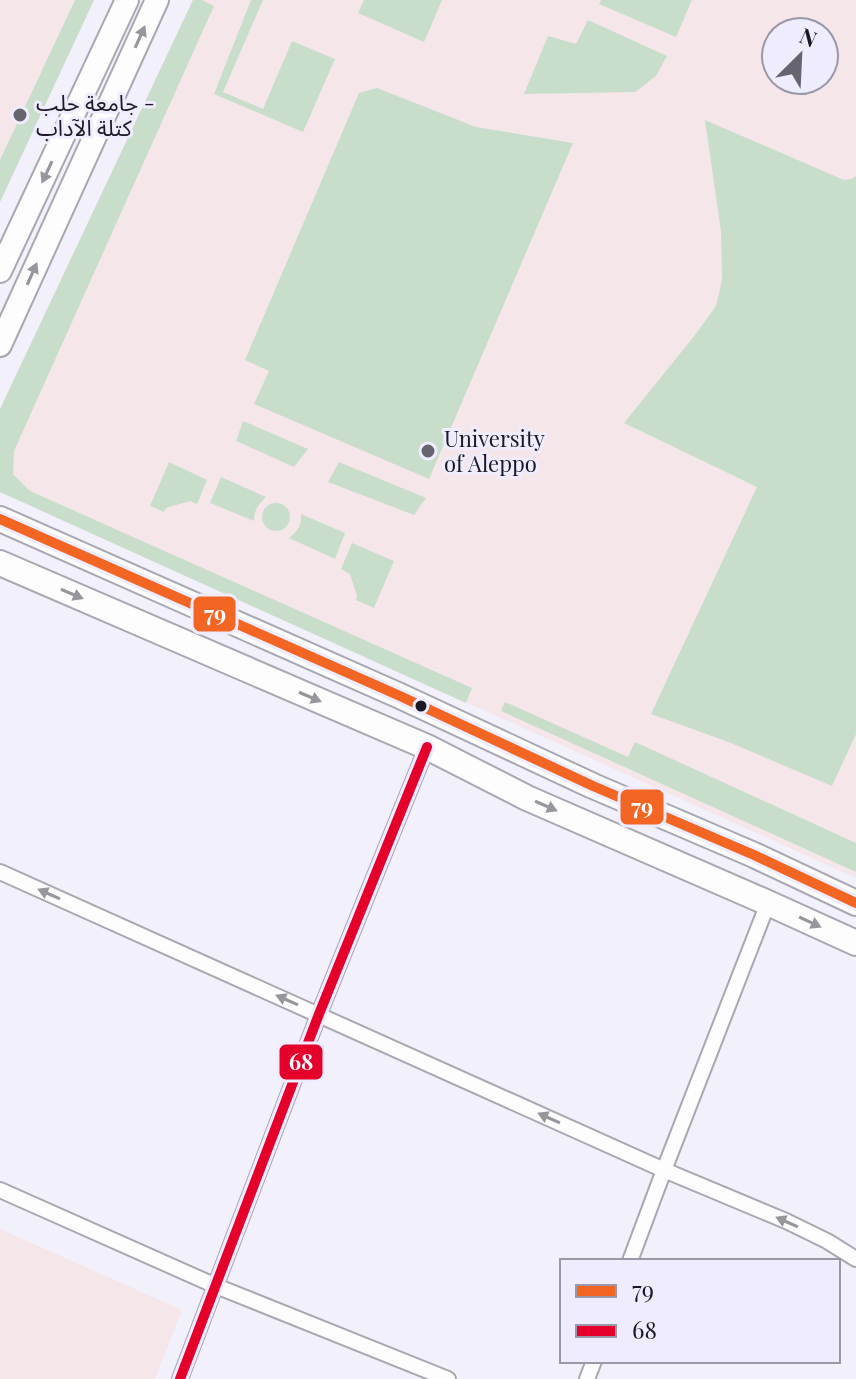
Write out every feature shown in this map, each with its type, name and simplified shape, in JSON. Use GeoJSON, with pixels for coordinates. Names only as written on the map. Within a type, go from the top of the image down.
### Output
{"type":"FeatureCollection","features":[{"type":"Feature","properties":{"kind":"main road"},"geometry":{"type":"LineString","coordinates":[[0,271],[127,0]]}},
{"type":"Feature","properties":{"kind":"main road"},"geometry":{"type":"LineString","coordinates":[[0,345],[157,0]]}},
{"type":"Feature","properties":{"kind":"main road"},"geometry":{"type":"LineString","coordinates":[[0,519],[856,903]]}},
{"type":"Feature","properties":{"kind":"main road"},"geometry":{"type":"LineString","coordinates":[[0,563],[427,747],[527,798],[856,943]]}},
{"type":"Feature","properties":{"kind":"main road"},"geometry":{"type":"LineString","coordinates":[[579,821],[593,786]]}},
{"type":"Feature","properties":{"kind":"street"},"geometry":{"type":"LineString","coordinates":[[180,1379],[319,1014],[427,747]]}},
{"type":"Feature","properties":{"kind":"street"},"geometry":{"type":"LineString","coordinates":[[0,872],[664,1170],[786,1221],[856,1259]]}},
{"type":"Feature","properties":{"kind":"street"},"geometry":{"type":"LineString","coordinates":[[631,1259],[768,903]]}},
{"type":"Feature","properties":{"kind":"street"},"geometry":{"type":"LineString","coordinates":[[0,1190],[216,1286],[448,1379]]}},
{"type":"Feature","properties":{"kind":"shaded area","name":"جامعة حلب - كتلة الآداب"},"geometry":{"type":"Polygon","coordinates":[[[0,0],[94,0],[0,202],[0,0]]]}},
{"type":"Feature","properties":{"kind":"shaded area","name":"University of Aleppo"},"geometry":{"type":"Polygon","coordinates":[[[193,0],[856,0],[856,878],[0,492],[0,409],[193,0]]]}},
{"type":"Feature","properties":{"kind":"shaded area"},"geometry":{"type":"Polygon","coordinates":[[[0,1229],[182,1310],[155,1379],[0,1379],[0,1229]]]}},
{"type":"Feature","properties":{"kind":"green space"},"geometry":{"type":"Polygon","coordinates":[[[75,0],[94,0],[0,202],[0,160],[75,0]]]}},
{"type":"Feature","properties":{"kind":"green space"},"geometry":{"type":"Polygon","coordinates":[[[193,0],[202,0],[214,6],[14,451],[13,474],[30,491],[472,688],[466,703],[0,492],[0,409],[193,0]]]}},
{"type":"Feature","properties":{"kind":"green space"},"geometry":{"type":"Polygon","coordinates":[[[251,0],[263,0],[223,92],[263,109],[292,41],[335,59],[303,132],[214,94],[251,0]]]}},
{"type":"Feature","properties":{"kind":"green space"},"geometry":{"type":"Polygon","coordinates":[[[364,0],[442,0],[424,42],[358,13],[364,0]]]}},
{"type":"Feature","properties":{"kind":"green space"},"geometry":{"type":"Polygon","coordinates":[[[601,0],[692,0],[676,37],[599,4],[601,0]]]}},
{"type":"Feature","properties":{"kind":"green space"},"geometry":{"type":"Polygon","coordinates":[[[588,20],[667,56],[656,76],[635,92],[524,94],[548,36],[576,44],[588,20]]]}},
{"type":"Feature","properties":{"kind":"green space"},"geometry":{"type":"Polygon","coordinates":[[[377,88],[476,127],[573,143],[429,479],[254,404],[269,371],[245,360],[359,93],[377,88]]]}},
{"type":"Feature","properties":{"kind":"green space"},"geometry":{"type":"Polygon","coordinates":[[[705,120],[844,180],[856,176],[856,734],[832,786],[731,743],[651,714],[757,487],[624,423],[716,306],[722,280],[721,232],[705,120]]]}},
{"type":"Feature","properties":{"kind":"green space"},"geometry":{"type":"Polygon","coordinates":[[[243,421],[308,449],[294,467],[236,441],[243,421]]]}},
{"type":"Feature","properties":{"kind":"green space"},"geometry":{"type":"Polygon","coordinates":[[[169,462],[207,480],[197,504],[190,501],[166,508],[164,512],[150,506],[169,462]]]}},
{"type":"Feature","properties":{"kind":"green space"},"geometry":{"type":"Polygon","coordinates":[[[339,462],[426,498],[414,515],[328,482],[339,462]]]}},
{"type":"Feature","properties":{"kind":"green space"},"geometry":{"type":"Polygon","coordinates":[[[221,477],[266,497],[257,508],[254,521],[210,503],[221,477]]]}},
{"type":"Feature","properties":{"kind":"green space"},"geometry":{"type":"Polygon","coordinates":[[[276,503],[286,507],[290,517],[286,527],[276,531],[266,527],[262,517],[266,507],[276,503]]]}},
{"type":"Feature","properties":{"kind":"green space"},"geometry":{"type":"Polygon","coordinates":[[[301,514],[345,533],[335,559],[289,538],[299,528],[301,514]]]}},
{"type":"Feature","properties":{"kind":"green space"},"geometry":{"type":"Polygon","coordinates":[[[352,543],[394,561],[374,608],[356,600],[350,574],[341,569],[352,543]]]}},
{"type":"Feature","properties":{"kind":"green space"},"geometry":{"type":"Polygon","coordinates":[[[505,702],[628,757],[635,742],[856,843],[856,872],[501,711],[505,702]]]}},
{"type":"Feature","properties":{"kind":"transit line","name":"79"},"geometry":{"type":"LineString","coordinates":[[0,519],[856,903]]}},
{"type":"Feature","properties":{"kind":"transit line","name":"68"},"geometry":{"type":"LineString","coordinates":[[180,1379],[319,1014],[427,747]]}},
{"type":"Feature","properties":{"kind":"place","name":"جامعة حلب - كتلة الآداب"},"geometry":{"type":"Point","coordinates":[20,115]}},
{"type":"Feature","properties":{"kind":"place","name":"University of Aleppo"},"geometry":{"type":"Point","coordinates":[428,451]}}]}
